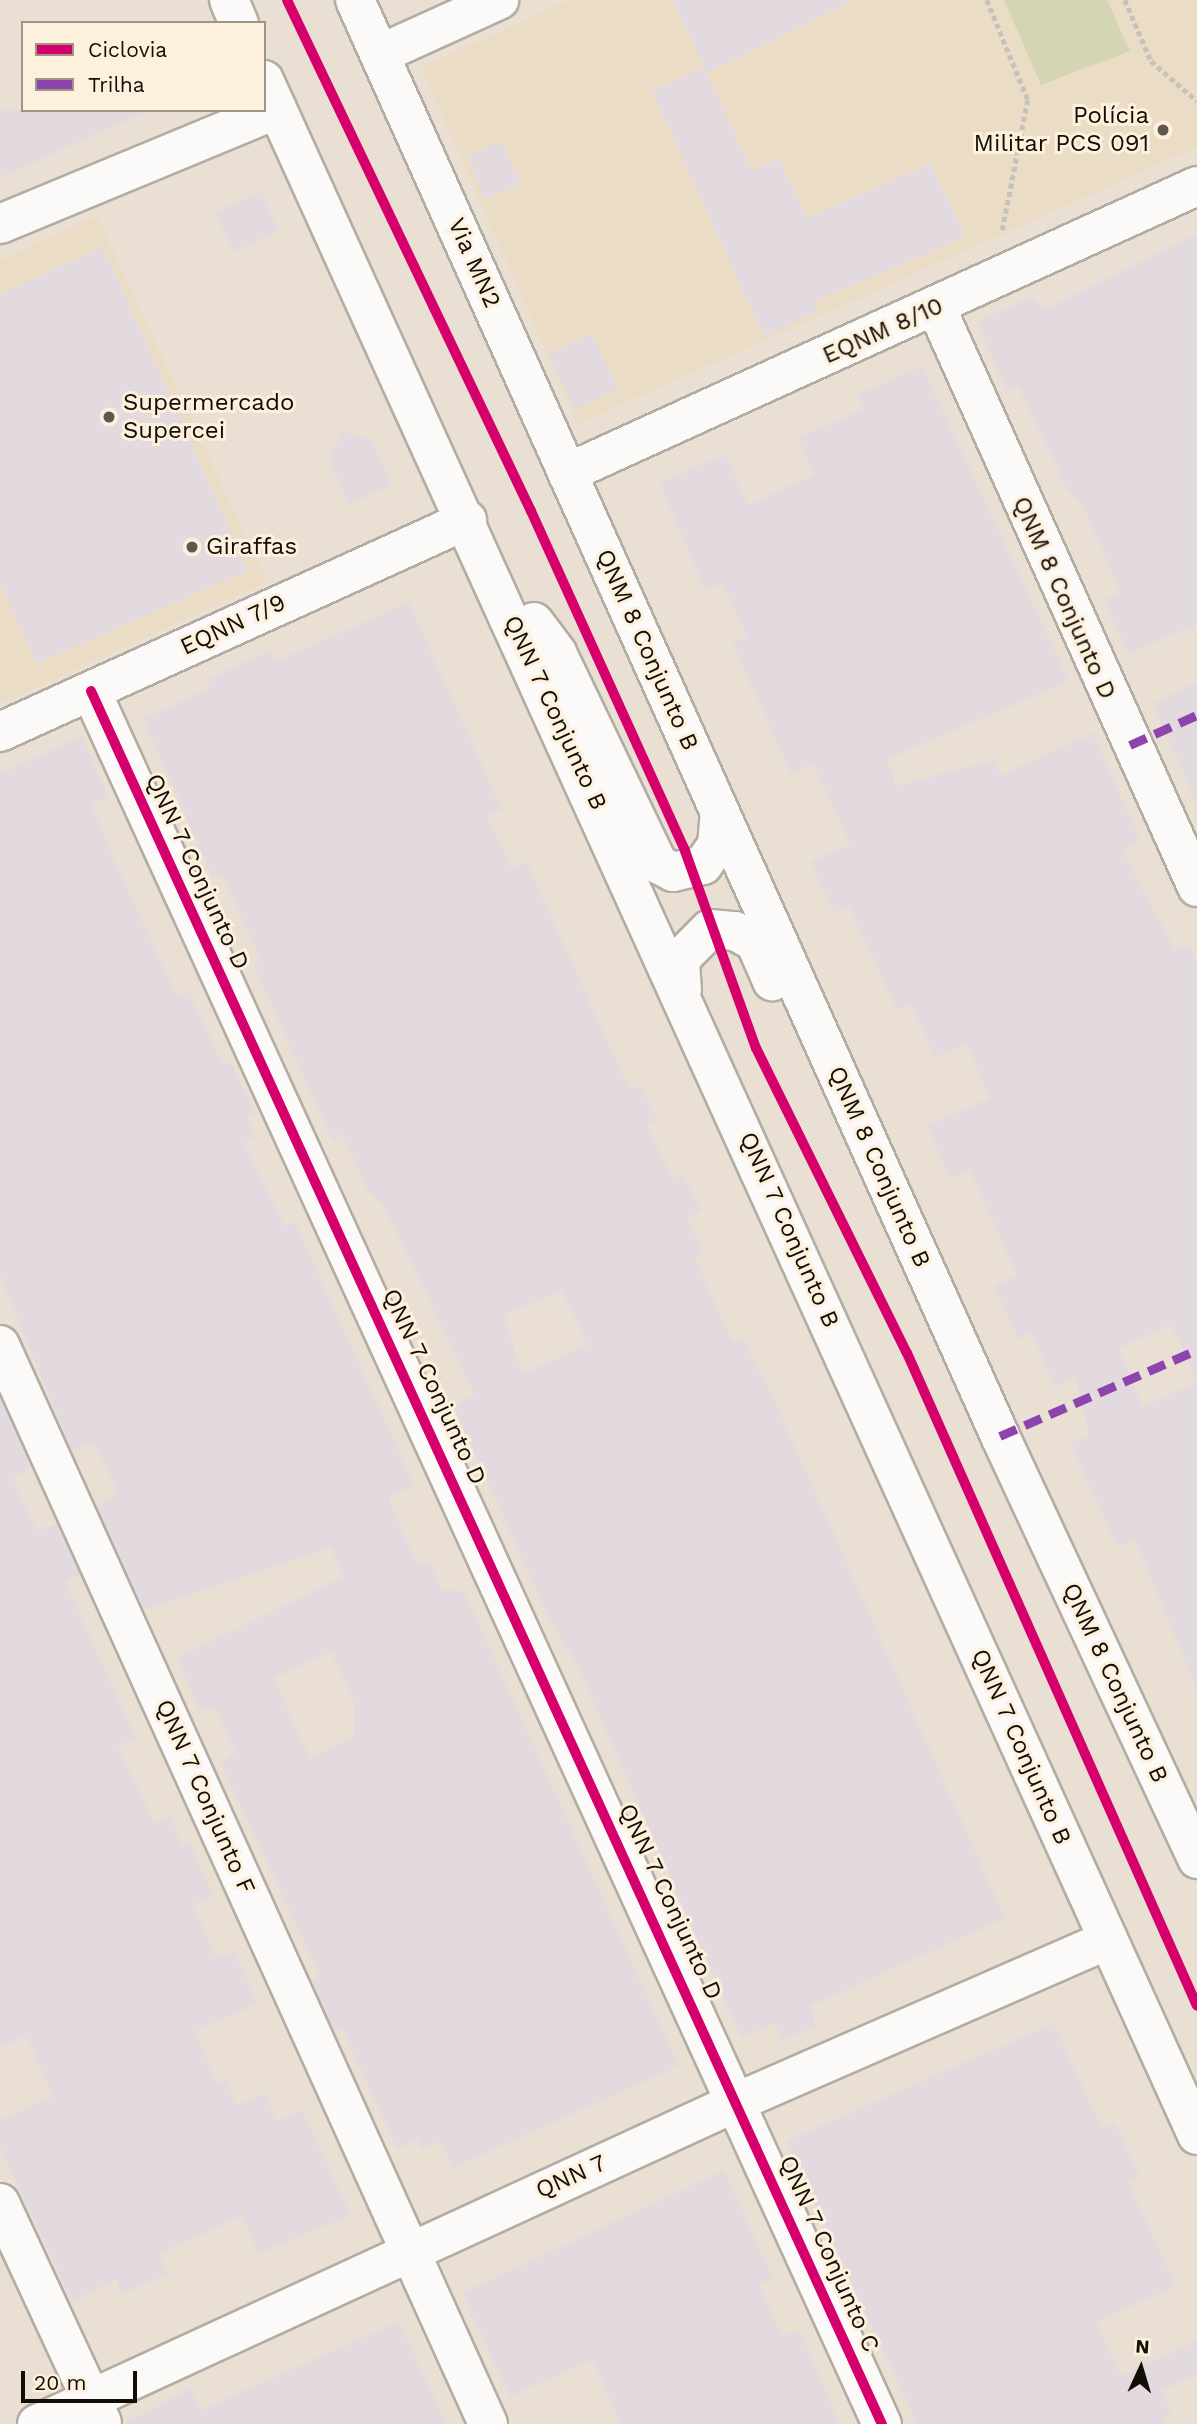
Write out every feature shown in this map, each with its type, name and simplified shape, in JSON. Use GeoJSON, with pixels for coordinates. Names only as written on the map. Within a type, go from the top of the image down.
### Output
{"type":"FeatureCollection","features":[{"type":"Feature","properties":{"kind":"street"},"geometry":{"type":"LineString","coordinates":[[229,0],[238,21]]}},
{"type":"Feature","properties":{"kind":"street"},"geometry":{"type":"LineString","coordinates":[[332,0],[408,116]]}},
{"type":"Feature","properties":{"kind":"street","name":"Via MN2"},"geometry":{"type":"LineString","coordinates":[[355,0],[568,473]]}},
{"type":"Feature","properties":{"kind":"street"},"geometry":{"type":"LineString","coordinates":[[380,54],[499,0]]}},
{"type":"Feature","properties":{"kind":"street"},"geometry":{"type":"LineString","coordinates":[[271,94],[474,535],[557,653],[658,864],[673,872],[703,865],[718,845],[720,812]]}},
{"type":"Feature","properties":{"kind":"street"},"geometry":{"type":"LineString","coordinates":[[0,224],[233,112]]}},
{"type":"Feature","properties":{"kind":"street","name":"EQNM 8/10"},"geometry":{"type":"LineString","coordinates":[[568,473],[1197,186]]}},
{"type":"Feature","properties":{"kind":"street","name":"QNM 8 Conjunto D"},"geometry":{"type":"LineString","coordinates":[[936,307],[1197,887]]}},
{"type":"Feature","properties":{"kind":"street","name":"QNM 8 Conjunto B"},"geometry":{"type":"LineString","coordinates":[[568,473],[958,1343],[1197,1859]]}},
{"type":"Feature","properties":{"kind":"street","name":"EQNN 7/9"},"geometry":{"type":"LineString","coordinates":[[0,733],[91,691],[474,535]]}},
{"type":"Feature","properties":{"kind":"street","name":"QNN 7 Conjunto B"},"geometry":{"type":"LineString","coordinates":[[474,535],[1197,2134]]}},
{"type":"Feature","properties":{"kind":"street","name":"QNN 7 Conjunto D"},"geometry":{"type":"LineString","coordinates":[[91,691],[738,2101]]}},
{"type":"Feature","properties":{"kind":"street"},"geometry":{"type":"LineString","coordinates":[[682,990],[680,960],[710,929],[735,930],[755,942],[865,1194],[958,1343]]}},
{"type":"Feature","properties":{"kind":"street","name":"QNN 7 Conjunto F"},"geometry":{"type":"LineString","coordinates":[[0,1345],[488,2424]]}},
{"type":"Feature","properties":{"kind":"street","name":"QNN 7"},"geometry":{"type":"LineString","coordinates":[[37,2424],[97,2412],[411,2250],[738,2101],[1108,1940]]}},
{"type":"Feature","properties":{"kind":"street","name":"QNN 7 Conjunto C"},"geometry":{"type":"LineString","coordinates":[[738,2101],[882,2424]]}},
{"type":"Feature","properties":{"kind":"street"},"geometry":{"type":"LineString","coordinates":[[0,2203],[97,2412]]}},
{"type":"Feature","properties":{"kind":"path"},"geometry":{"type":"LineString","coordinates":[[987,0],[1028,100],[993,281]]}},
{"type":"Feature","properties":{"kind":"path"},"geometry":{"type":"LineString","coordinates":[[1125,0],[1151,61],[1197,101]]}},
{"type":"Feature","properties":{"kind":"shaded area"},"geometry":{"type":"Polygon","coordinates":[[[569,0],[1197,0],[1197,147],[578,424],[421,67],[569,0]]]}},
{"type":"Feature","properties":{"kind":"shaded area"},"geometry":{"type":"Polygon","coordinates":[[[97,216],[267,582],[0,704],[0,260],[97,216]]]}},
{"type":"Feature","properties":{"kind":"green space"},"geometry":{"type":"Polygon","coordinates":[[[1004,0],[1107,0],[1130,51],[1041,85],[1004,0]]]}},
{"type":"Feature","properties":{"kind":"building"},"geometry":{"type":"Polygon","coordinates":[[[673,0],[853,0],[707,73],[673,0]]]}},
{"type":"Feature","properties":{"kind":"building"},"geometry":{"type":"Polygon","coordinates":[[[704,67],[752,171],[779,158],[807,218],[930,164],[966,237],[813,302],[817,311],[764,337],[652,91],[704,67]]]}},
{"type":"Feature","properties":{"kind":"building"},"geometry":{"type":"Polygon","coordinates":[[[0,110],[145,112],[0,178],[0,110]]]}},
{"type":"Feature","properties":{"kind":"building"},"geometry":{"type":"Polygon","coordinates":[[[502,141],[520,184],[485,199],[467,156],[502,141]]]}},
{"type":"Feature","properties":{"kind":"building"},"geometry":{"type":"Polygon","coordinates":[[[261,191],[280,231],[233,252],[215,213],[261,191]]]}},
{"type":"Feature","properties":{"kind":"building"},"geometry":{"type":"Polygon","coordinates":[[[1197,234],[1197,624],[1129,654],[1104,601],[1120,591],[1083,506],[1067,489],[1018,386],[1007,391],[977,322],[1030,297],[1045,309],[1197,234]]]}},
{"type":"Feature","properties":{"kind":"building"},"geometry":{"type":"Polygon","coordinates":[[[103,247],[248,570],[37,664],[0,583],[0,294],[103,247]]]}},
{"type":"Feature","properties":{"kind":"building"},"geometry":{"type":"Polygon","coordinates":[[[592,333],[618,389],[575,409],[548,353],[592,333]]]}},
{"type":"Feature","properties":{"kind":"building"},"geometry":{"type":"Polygon","coordinates":[[[922,366],[1069,681],[887,759],[896,786],[994,760],[1001,775],[1093,733],[1140,839],[1122,850],[1175,950],[1189,944],[1197,962],[1197,1379],[1171,1325],[1120,1348],[1143,1407],[1197,1381],[1197,1691],[1135,1539],[1118,1548],[1070,1444],[1089,1435],[1075,1377],[1055,1387],[1031,1333],[1018,1339],[994,1286],[1017,1276],[970,1171],[950,1179],[927,1126],[990,1098],[966,1044],[935,1058],[910,1004],[897,1010],[849,907],[835,913],[810,862],[850,844],[813,764],[791,774],[732,643],[747,636],[722,583],[705,590],[659,483],[725,454],[748,505],[814,474],[798,438],[864,409],[857,395],[922,366]]]}},
{"type":"Feature","properties":{"kind":"building"},"geometry":{"type":"Polygon","coordinates":[[[343,431],[371,439],[392,485],[349,504],[328,459],[343,431]]]}},
{"type":"Feature","properties":{"kind":"building"},"geometry":{"type":"Polygon","coordinates":[[[409,602],[502,809],[487,816],[512,868],[527,862],[623,1075],[631,1089],[640,1085],[657,1120],[647,1125],[672,1178],[683,1173],[701,1211],[687,1218],[704,1254],[695,1258],[733,1343],[742,1338],[770,1390],[1005,1918],[811,2006],[816,2026],[783,2041],[774,2023],[741,2038],[578,1667],[548,1617],[454,1406],[474,1394],[385,1208],[367,1189],[342,1134],[333,1142],[253,964],[260,960],[223,875],[213,878],[143,719],[210,688],[206,680],[270,650],[276,661],[409,602]],[[562,1291],[504,1315],[522,1374],[587,1345],[562,1291]]]}},
{"type":"Feature","properties":{"kind":"building"},"geometry":{"type":"Polygon","coordinates":[[[1197,682],[1197,804],[1153,704],[1197,682]]]}},
{"type":"Feature","properties":{"kind":"building"},"geometry":{"type":"Polygon","coordinates":[[[82,736],[109,797],[92,805],[114,859],[177,997],[189,991],[223,1065],[231,1062],[255,1114],[247,1117],[256,1137],[244,1142],[285,1227],[295,1222],[414,1484],[389,1498],[417,1565],[429,1560],[442,1590],[464,1591],[679,2066],[453,2168],[440,2141],[422,2150],[417,2139],[397,2149],[342,2028],[334,2031],[311,1979],[320,1976],[221,1764],[235,1752],[214,1706],[200,1712],[177,1658],[343,1576],[331,1548],[144,1610],[96,1505],[118,1494],[94,1442],[72,1451],[0,1276],[0,774],[82,736]],[[331,1652],[274,1678],[310,1758],[353,1737],[355,1705],[331,1652]]]}},
{"type":"Feature","properties":{"kind":"building"},"geometry":{"type":"Polygon","coordinates":[[[0,1398],[31,1467],[13,1479],[37,1531],[57,1524],[80,1575],[65,1581],[137,1740],[118,1745],[155,1824],[170,1816],[183,1845],[189,1842],[214,1896],[193,1905],[217,1958],[234,1951],[258,2003],[195,2031],[218,2084],[227,2080],[237,2105],[266,2093],[277,2121],[302,2110],[351,2215],[259,2254],[242,2216],[159,2254],[168,2274],[122,2294],[116,2280],[72,2302],[0,2148],[0,2120],[53,2096],[26,2036],[0,2048],[0,1398]]]}},
{"type":"Feature","properties":{"kind":"building"},"geometry":{"type":"Polygon","coordinates":[[[1054,2023],[1102,2129],[1116,2123],[1139,2176],[1128,2181],[1176,2286],[1096,2322],[1121,2376],[1197,2340],[1197,2375],[1162,2391],[1172,2413],[1162,2417],[1165,2424],[917,2424],[786,2141],[1054,2023]]]}},
{"type":"Feature","properties":{"kind":"building"},"geometry":{"type":"Polygon","coordinates":[[[724,2170],[773,2278],[759,2284],[782,2335],[800,2331],[840,2424],[621,2424],[592,2360],[510,2397],[462,2293],[724,2170]]]}},
{"type":"Feature","properties":{"kind":"building"},"geometry":{"type":"Polygon","coordinates":[[[399,2321],[446,2424],[124,2424],[191,2388],[201,2410],[399,2321]]]}},
{"type":"Feature","properties":{"kind":"marked path"},"geometry":{"type":"LineString","coordinates":[[1130,745],[1197,715]]}},
{"type":"Feature","properties":{"kind":"marked path"},"geometry":{"type":"LineString","coordinates":[[1000,1436],[1197,1350]]}},
{"type":"Feature","properties":{"kind":"cycle path"},"geometry":{"type":"LineString","coordinates":[[287,0],[531,511],[685,851],[756,1048],[907,1353],[1197,2006]]}},
{"type":"Feature","properties":{"kind":"cycle path"},"geometry":{"type":"LineString","coordinates":[[91,691],[882,2424]]}},
{"type":"Feature","properties":{"kind":"place","name":"Polícia Militar PCS 091"},"geometry":{"type":"Point","coordinates":[1163,130]}},
{"type":"Feature","properties":{"kind":"place","name":"Supermercado Supercei"},"geometry":{"type":"Point","coordinates":[109,417]}},
{"type":"Feature","properties":{"kind":"place","name":"Giraffas"},"geometry":{"type":"Point","coordinates":[192,547]}}]}
